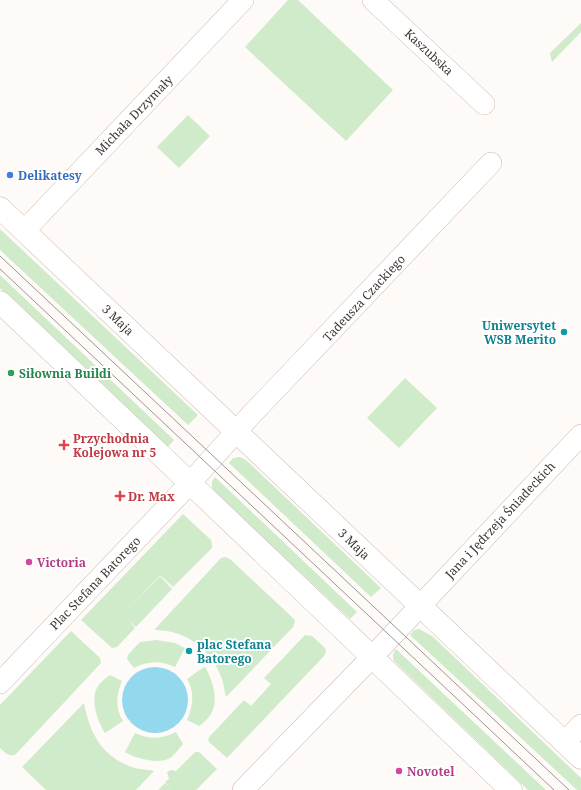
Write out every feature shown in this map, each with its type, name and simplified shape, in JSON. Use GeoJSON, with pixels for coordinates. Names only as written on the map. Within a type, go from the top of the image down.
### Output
{"type":"FeatureCollection","features":[{"type":"Feature","properties":{"kind":"street","name":"Michała Drzymały"},"geometry":{"type":"LineString","coordinates":[[24,231],[243,0]]}},
{"type":"Feature","properties":{"kind":"street","name":"Kaszubska"},"geometry":{"type":"LineString","coordinates":[[373,0],[484,104]]}},
{"type":"Feature","properties":{"kind":"street","name":"Tadeusza Czackiego"},"geometry":{"type":"LineString","coordinates":[[236,432],[491,163]]}},
{"type":"Feature","properties":{"kind":"street","name":"3 Maja"},"geometry":{"type":"LineString","coordinates":[[0,208],[581,758]]}},
{"type":"Feature","properties":{"kind":"street"},"geometry":{"type":"LineString","coordinates":[[0,302],[511,790]]}},
{"type":"Feature","properties":{"kind":"street"},"geometry":{"type":"LineString","coordinates":[[190,483],[236,432]]}},
{"type":"Feature","properties":{"kind":"street","name":"Jana i Jędrzeja Śniadeckich"},"geometry":{"type":"LineString","coordinates":[[420,606],[581,435]]}},
{"type":"Feature","properties":{"kind":"street","name":"Plac Stefana Batorego"},"geometry":{"type":"LineString","coordinates":[[0,683],[190,483]]}},
{"type":"Feature","properties":{"kind":"street"},"geometry":{"type":"LineString","coordinates":[[243,790],[372,658],[420,606]]}},
{"type":"Feature","properties":{"kind":"street"},"geometry":{"type":"LineString","coordinates":[[565,742],[581,725]]}},
{"type":"Feature","properties":{"kind":"green space"},"geometry":{"type":"Polygon","coordinates":[[[288,0],[298,0],[393,90],[346,141],[245,47],[288,0]]]}},
{"type":"Feature","properties":{"kind":"green space"},"geometry":{"type":"Polygon","coordinates":[[[581,23],[581,32],[552,62],[550,53],[581,23]]]}},
{"type":"Feature","properties":{"kind":"green space"},"geometry":{"type":"Polygon","coordinates":[[[188,115],[210,136],[179,168],[157,147],[188,115]]]}},
{"type":"Feature","properties":{"kind":"green space"},"geometry":{"type":"Polygon","coordinates":[[[0,229],[198,415],[188,425],[0,250],[0,229]]]}},
{"type":"Feature","properties":{"kind":"green space"},"geometry":{"type":"Polygon","coordinates":[[[0,275],[174,440],[168,447],[0,288],[0,275]]]}},
{"type":"Feature","properties":{"kind":"green space"},"geometry":{"type":"Polygon","coordinates":[[[405,378],[437,408],[399,448],[367,418],[405,378]]]}},
{"type":"Feature","properties":{"kind":"green space"},"geometry":{"type":"Polygon","coordinates":[[[240,457],[246,460],[381,588],[371,597],[229,463],[233,458],[240,457]]]}},
{"type":"Feature","properties":{"kind":"green space"},"geometry":{"type":"Polygon","coordinates":[[[215,477],[357,612],[350,619],[214,491],[212,484],[215,477]]]}},
{"type":"Feature","properties":{"kind":"green space"},"geometry":{"type":"Polygon","coordinates":[[[183,514],[211,540],[212,548],[173,587],[160,575],[122,616],[160,576],[172,589],[136,627],[129,621],[135,628],[117,647],[112,648],[81,620],[183,514]]]}},
{"type":"Feature","properties":{"kind":"green space"},"geometry":{"type":"Polygon","coordinates":[[[225,557],[230,559],[294,619],[295,622],[293,627],[226,697],[218,669],[205,651],[187,638],[166,631],[155,630],[221,558],[225,557]]]}},
{"type":"Feature","properties":{"kind":"green space"},"geometry":{"type":"Polygon","coordinates":[[[419,629],[432,636],[581,778],[581,790],[577,790],[410,635],[414,630],[419,629]]]}},
{"type":"Feature","properties":{"kind":"green space"},"geometry":{"type":"Polygon","coordinates":[[[71,631],[100,658],[101,663],[16,754],[7,754],[0,748],[0,705],[71,631]]]}},
{"type":"Feature","properties":{"kind":"green space"},"geometry":{"type":"Polygon","coordinates":[[[305,635],[312,636],[325,648],[326,652],[324,656],[227,758],[209,742],[208,739],[244,700],[251,706],[271,684],[264,678],[305,635]]]}},
{"type":"Feature","properties":{"kind":"green space"},"geometry":{"type":"Polygon","coordinates":[[[156,640],[175,643],[185,648],[175,667],[165,663],[154,662],[134,668],[127,659],[128,655],[140,642],[156,640]]]}},
{"type":"Feature","properties":{"kind":"green space"},"geometry":{"type":"Polygon","coordinates":[[[396,649],[546,790],[528,790],[394,661],[393,655],[396,649]]]}},
{"type":"Feature","properties":{"kind":"green space"},"geometry":{"type":"Polygon","coordinates":[[[204,667],[210,676],[215,699],[211,714],[199,726],[187,720],[191,710],[192,694],[190,684],[187,679],[204,667]]]}},
{"type":"Feature","properties":{"kind":"green space"},"geometry":{"type":"Polygon","coordinates":[[[110,675],[122,681],[118,691],[117,701],[120,716],[123,721],[105,733],[98,718],[94,699],[98,686],[110,675]]]}},
{"type":"Feature","properties":{"kind":"green space"},"geometry":{"type":"Polygon","coordinates":[[[84,703],[94,735],[106,751],[124,764],[137,769],[154,771],[136,790],[46,790],[22,767],[84,703]]]}},
{"type":"Feature","properties":{"kind":"green space"},"geometry":{"type":"Polygon","coordinates":[[[176,732],[183,744],[172,757],[165,760],[147,760],[125,752],[135,733],[145,737],[156,738],[176,732]]]}},
{"type":"Feature","properties":{"kind":"green space"},"geometry":{"type":"Polygon","coordinates":[[[195,752],[199,752],[217,769],[196,790],[158,790],[165,783],[172,789],[165,782],[169,779],[167,772],[171,770],[176,771],[195,752]]]}},
{"type":"Feature","properties":{"kind":"water"},"geometry":{"type":"Polygon","coordinates":[[[149,667],[161,667],[168,669],[179,676],[186,687],[188,700],[186,713],[179,724],[168,731],[161,733],[149,733],[142,731],[131,724],[124,713],[122,706],[122,694],[124,687],[131,676],[142,669],[149,667]]]}},
{"type":"Feature","properties":{"kind":"tram line"},"geometry":{"type":"LineString","coordinates":[[0,256],[569,790]]}},
{"type":"Feature","properties":{"kind":"tram line"},"geometry":{"type":"LineString","coordinates":[[0,269],[554,790]]}},
{"type":"Feature","properties":{"kind":"place","name":"Delikatesy"},"geometry":{"type":"Point","coordinates":[10,175]}},
{"type":"Feature","properties":{"kind":"place","name":"Uniwersytet WSB Merito"},"geometry":{"type":"Point","coordinates":[564,332]}},
{"type":"Feature","properties":{"kind":"place","name":"Siłownia Buildi"},"geometry":{"type":"Point","coordinates":[11,373]}},
{"type":"Feature","properties":{"kind":"place","name":"Przychodnia Kolejowa nr 5"},"geometry":{"type":"Point","coordinates":[64,445]}},
{"type":"Feature","properties":{"kind":"place","name":"Dr. Max"},"geometry":{"type":"Point","coordinates":[120,496]}},
{"type":"Feature","properties":{"kind":"place","name":"Victoria"},"geometry":{"type":"Point","coordinates":[29,562]}},
{"type":"Feature","properties":{"kind":"place","name":"plac Stefana Batorego"},"geometry":{"type":"Point","coordinates":[189,651]}},
{"type":"Feature","properties":{"kind":"place","name":"Novotel"},"geometry":{"type":"Point","coordinates":[399,771]}}]}
